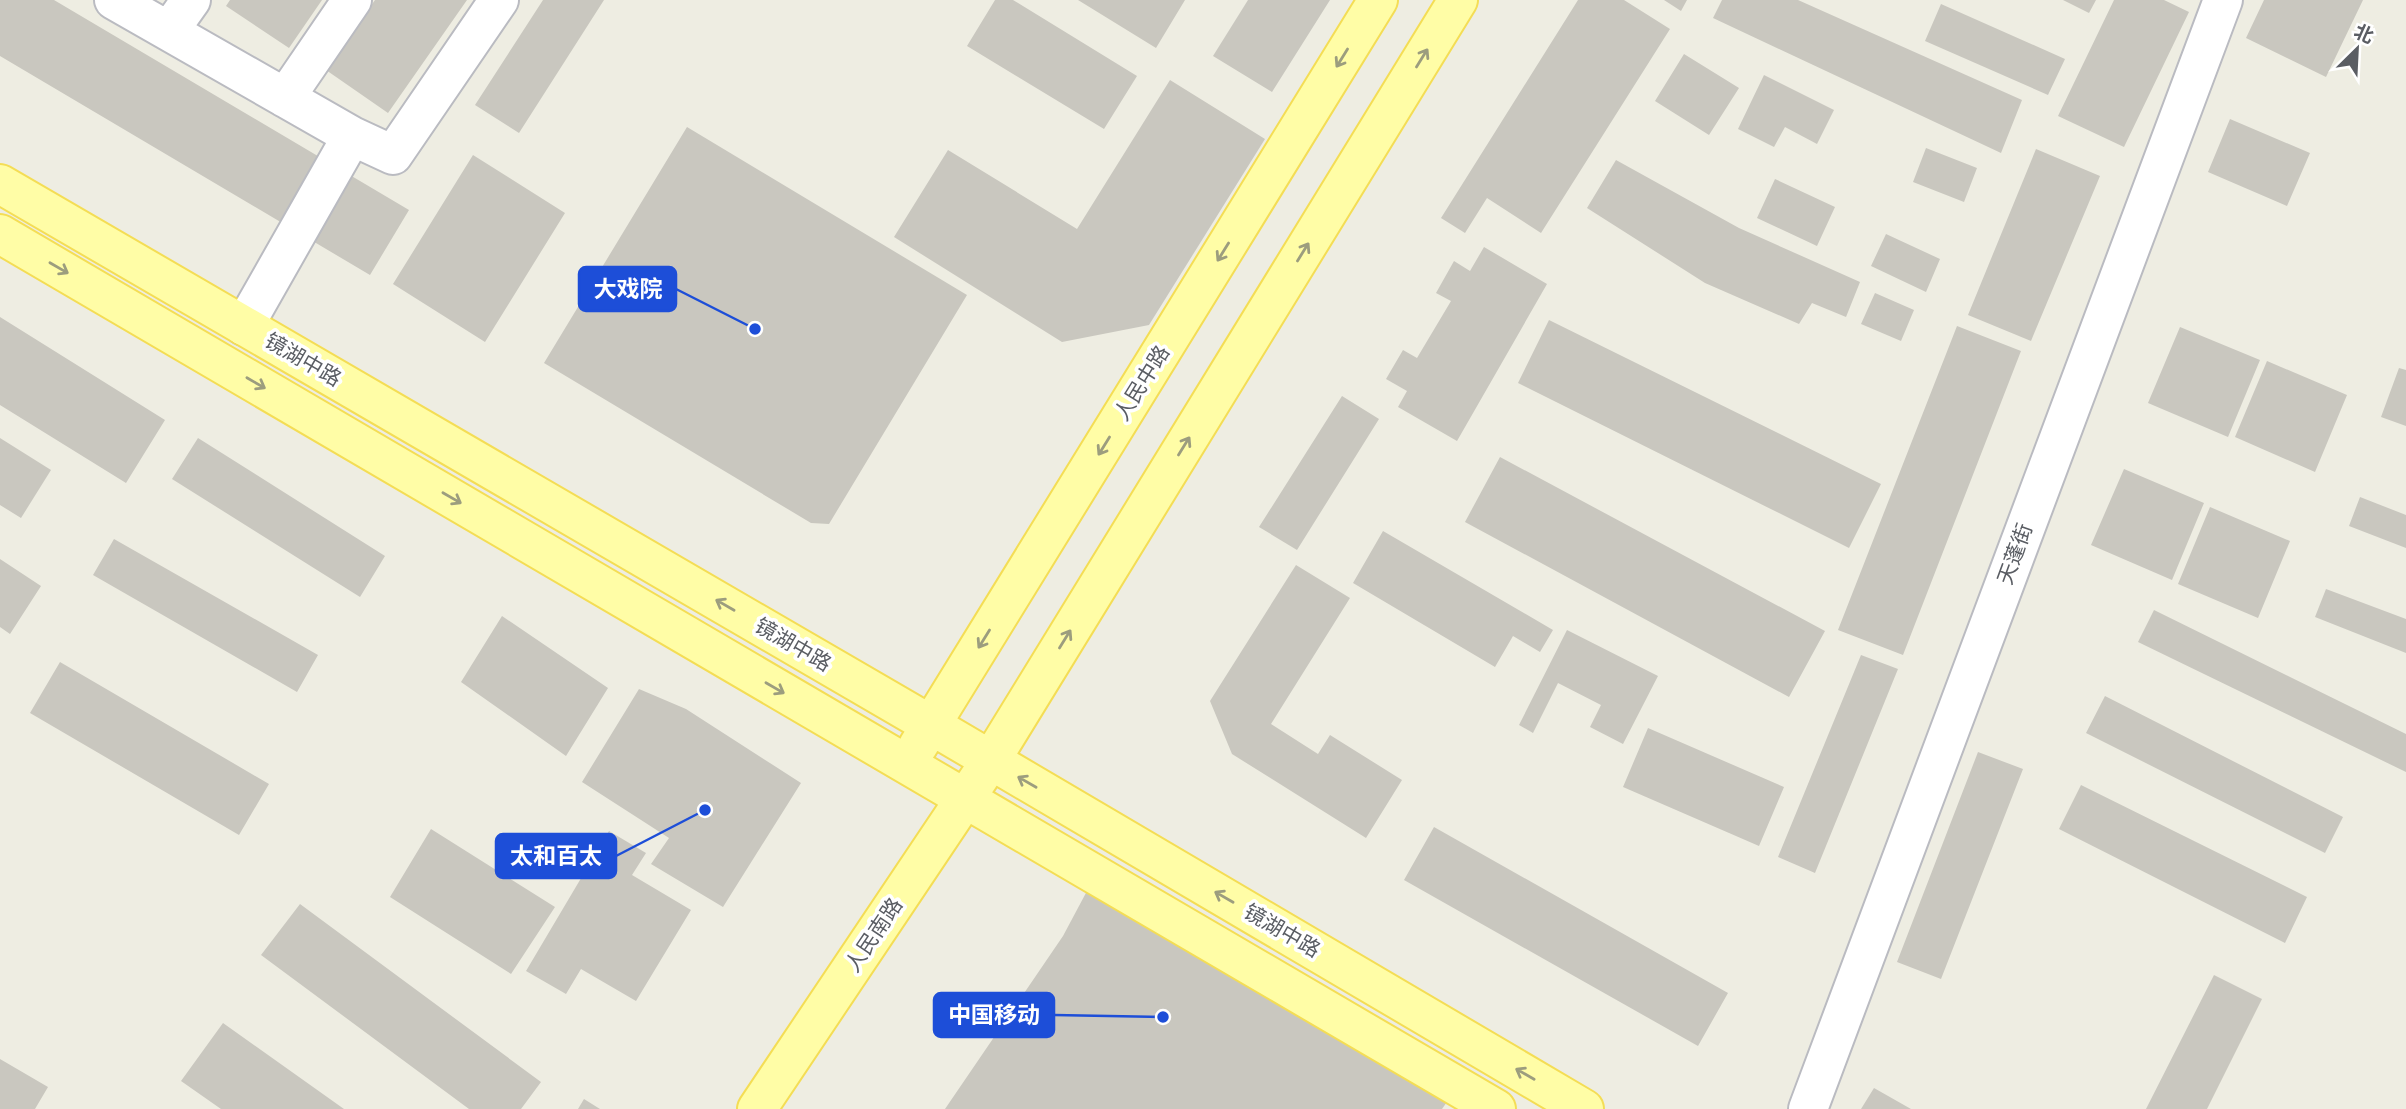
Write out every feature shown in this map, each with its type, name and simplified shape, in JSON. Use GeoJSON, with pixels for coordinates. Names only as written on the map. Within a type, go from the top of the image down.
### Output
{"type":"FeatureCollection","features":[{"type":"Feature","properties":{"kind":"main road","name":"人民中路"},"geometry":{"type":"LineString","coordinates":[[907,765],[1378,0]]}},
{"type":"Feature","properties":{"kind":"main road"},"geometry":{"type":"LineString","coordinates":[[991,760],[1458,0]]}},
{"type":"Feature","properties":{"kind":"main road","name":"镜湖中路"},"geometry":{"type":"LineString","coordinates":[[0,184],[991,760],[1584,1109]]}},
{"type":"Feature","properties":{"kind":"main road","name":"镜湖中路"},"geometry":{"type":"LineString","coordinates":[[0,234],[1496,1109]]}},
{"type":"Feature","properties":{"kind":"main road","name":"人民南路"},"geometry":{"type":"LineString","coordinates":[[757,1109],[991,760]]}},
{"type":"Feature","properties":{"kind":"street"},"geometry":{"type":"LineString","coordinates":[[114,0],[352,136],[393,155],[499,0]]}},
{"type":"Feature","properties":{"kind":"street"},"geometry":{"type":"LineString","coordinates":[[169,31],[191,0]]}},
{"type":"Feature","properties":{"kind":"street"},"geometry":{"type":"LineString","coordinates":[[285,98],[352,0]]}},
{"type":"Feature","properties":{"kind":"street","name":"天蓬街"},"geometry":{"type":"LineString","coordinates":[[1808,1109],[2223,0]]}},
{"type":"Feature","properties":{"kind":"street"},"geometry":{"type":"LineString","coordinates":[[244,326],[352,136]]}},
{"type":"Feature","properties":{"kind":"building"},"geometry":{"type":"Polygon","coordinates":[[[0,0],[54,0],[409,210],[370,275],[0,56],[0,0]]]}},
{"type":"Feature","properties":{"kind":"building"},"geometry":{"type":"Polygon","coordinates":[[[230,0],[322,0],[289,48],[226,6],[230,0]]]}},
{"type":"Feature","properties":{"kind":"building"},"geometry":{"type":"Polygon","coordinates":[[[375,0],[467,0],[388,113],[326,70],[375,0]]]}},
{"type":"Feature","properties":{"kind":"building"},"geometry":{"type":"Polygon","coordinates":[[[543,0],[604,0],[519,133],[475,105],[543,0]]]}},
{"type":"Feature","properties":{"kind":"building"},"geometry":{"type":"Polygon","coordinates":[[[995,0],[1013,0],[1137,76],[1104,129],[967,46],[995,0]]]}},
{"type":"Feature","properties":{"kind":"building"},"geometry":{"type":"Polygon","coordinates":[[[1078,0],[1185,0],[1156,48],[1078,0]]]}},
{"type":"Feature","properties":{"kind":"building"},"geometry":{"type":"Polygon","coordinates":[[[1248,0],[1330,0],[1272,92],[1213,56],[1248,0]]]}},
{"type":"Feature","properties":{"kind":"building"},"geometry":{"type":"Polygon","coordinates":[[[1578,0],[1624,0],[1670,29],[1541,233],[1487,198],[1465,233],[1441,218],[1578,0]]]}},
{"type":"Feature","properties":{"kind":"building"},"geometry":{"type":"Polygon","coordinates":[[[1664,0],[1687,0],[1681,11],[1664,0]]]}},
{"type":"Feature","properties":{"kind":"building"},"geometry":{"type":"Polygon","coordinates":[[[1722,0],[1798,0],[2022,100],[2001,153],[1713,18],[1722,0]]]}},
{"type":"Feature","properties":{"kind":"building"},"geometry":{"type":"Polygon","coordinates":[[[2063,0],[2096,0],[2089,13],[2063,0]]]}},
{"type":"Feature","properties":{"kind":"building"},"geometry":{"type":"Polygon","coordinates":[[[2114,0],[2164,0],[2189,12],[2124,147],[2058,116],[2114,0]]]}},
{"type":"Feature","properties":{"kind":"building"},"geometry":{"type":"Polygon","coordinates":[[[2264,0],[2363,0],[2326,77],[2246,38],[2264,0]]]}},
{"type":"Feature","properties":{"kind":"building"},"geometry":{"type":"Polygon","coordinates":[[[1941,4],[2065,59],[2048,95],[1925,41],[1941,4]]]}},
{"type":"Feature","properties":{"kind":"building"},"geometry":{"type":"Polygon","coordinates":[[[1684,54],[1739,88],[1709,135],[1655,101],[1684,54]]]}},
{"type":"Feature","properties":{"kind":"building"},"geometry":{"type":"Polygon","coordinates":[[[1764,75],[1834,110],[1817,144],[1785,127],[1774,147],[1738,129],[1764,75]]]}},
{"type":"Feature","properties":{"kind":"building"},"geometry":{"type":"Polygon","coordinates":[[[1170,80],[1265,139],[1149,325],[1062,342],[894,237],[948,150],[1077,229],[1170,80]]]}},
{"type":"Feature","properties":{"kind":"building"},"geometry":{"type":"Polygon","coordinates":[[[2230,119],[2310,153],[2287,206],[2208,172],[2230,119]]]}},
{"type":"Feature","properties":{"kind":"building"},"geometry":{"type":"Polygon","coordinates":[[[687,127],[967,295],[829,524],[811,523],[544,363],[687,127]]]}},
{"type":"Feature","properties":{"kind":"building"},"geometry":{"type":"Polygon","coordinates":[[[1926,148],[1977,168],[1964,202],[1913,182],[1926,148]]]}},
{"type":"Feature","properties":{"kind":"building"},"geometry":{"type":"Polygon","coordinates":[[[2036,149],[2100,176],[2031,341],[1968,315],[2036,149]]]}},
{"type":"Feature","properties":{"kind":"building"},"geometry":{"type":"Polygon","coordinates":[[[473,155],[565,213],[485,342],[393,284],[473,155]]]}},
{"type":"Feature","properties":{"kind":"building"},"geometry":{"type":"Polygon","coordinates":[[[1616,160],[1739,228],[1860,282],[1846,317],[1812,303],[1799,324],[1705,283],[1587,208],[1616,160]]]}},
{"type":"Feature","properties":{"kind":"building"},"geometry":{"type":"Polygon","coordinates":[[[1775,179],[1835,207],[1817,246],[1757,218],[1775,179]]]}},
{"type":"Feature","properties":{"kind":"building"},"geometry":{"type":"Polygon","coordinates":[[[1886,234],[1940,259],[1926,292],[1871,266],[1886,234]]]}},
{"type":"Feature","properties":{"kind":"building"},"geometry":{"type":"Polygon","coordinates":[[[1484,247],[1547,284],[1457,441],[1398,407],[1407,391],[1386,379],[1403,350],[1417,358],[1451,301],[1436,293],[1454,261],[1470,271],[1484,247]]]}},
{"type":"Feature","properties":{"kind":"building"},"geometry":{"type":"Polygon","coordinates":[[[1875,293],[1914,310],[1901,341],[1861,324],[1875,293]]]}},
{"type":"Feature","properties":{"kind":"building"},"geometry":{"type":"Polygon","coordinates":[[[0,317],[165,420],[126,483],[0,405],[0,317]]]}},
{"type":"Feature","properties":{"kind":"building"},"geometry":{"type":"Polygon","coordinates":[[[1549,320],[1881,484],[1849,548],[1518,383],[1549,320]]]}},
{"type":"Feature","properties":{"kind":"building"},"geometry":{"type":"Polygon","coordinates":[[[1957,326],[2021,351],[1903,655],[1838,630],[1957,326]]]}},
{"type":"Feature","properties":{"kind":"building"},"geometry":{"type":"Polygon","coordinates":[[[2180,327],[2260,360],[2228,437],[2148,403],[2180,327]]]}},
{"type":"Feature","properties":{"kind":"building"},"geometry":{"type":"Polygon","coordinates":[[[2267,361],[2347,395],[2315,472],[2235,437],[2267,361]]]}},
{"type":"Feature","properties":{"kind":"building"},"geometry":{"type":"Polygon","coordinates":[[[2399,368],[2406,370],[2406,426],[2381,417],[2399,368]]]}},
{"type":"Feature","properties":{"kind":"building"},"geometry":{"type":"Polygon","coordinates":[[[1342,396],[1379,419],[1297,550],[1259,527],[1342,396]]]}},
{"type":"Feature","properties":{"kind":"building"},"geometry":{"type":"Polygon","coordinates":[[[0,438],[51,470],[21,518],[0,505],[0,438]]]}},
{"type":"Feature","properties":{"kind":"building"},"geometry":{"type":"Polygon","coordinates":[[[198,438],[385,556],[360,597],[172,479],[198,438]]]}},
{"type":"Feature","properties":{"kind":"building"},"geometry":{"type":"Polygon","coordinates":[[[1500,457],[1825,631],[1789,697],[1465,522],[1500,457]]]}},
{"type":"Feature","properties":{"kind":"building"},"geometry":{"type":"Polygon","coordinates":[[[2124,469],[2204,503],[2172,580],[2091,545],[2124,469]]]}},
{"type":"Feature","properties":{"kind":"building"},"geometry":{"type":"Polygon","coordinates":[[[2360,497],[2406,515],[2406,548],[2349,526],[2360,497]]]}},
{"type":"Feature","properties":{"kind":"building"},"geometry":{"type":"Polygon","coordinates":[[[2210,507],[2290,541],[2258,618],[2178,584],[2210,507]]]}},
{"type":"Feature","properties":{"kind":"building"},"geometry":{"type":"Polygon","coordinates":[[[1383,531],[1553,630],[1540,652],[1513,636],[1495,667],[1353,583],[1383,531]]]}},
{"type":"Feature","properties":{"kind":"building"},"geometry":{"type":"Polygon","coordinates":[[[114,539],[318,655],[297,692],[93,575],[114,539]]]}},
{"type":"Feature","properties":{"kind":"building"},"geometry":{"type":"Polygon","coordinates":[[[0,559],[41,586],[10,634],[0,627],[0,559]]]}},
{"type":"Feature","properties":{"kind":"building"},"geometry":{"type":"Polygon","coordinates":[[[1296,565],[1350,598],[1271,724],[1318,754],[1330,735],[1402,780],[1366,838],[1232,754],[1210,701],[1296,565]]]}},
{"type":"Feature","properties":{"kind":"building"},"geometry":{"type":"Polygon","coordinates":[[[2326,589],[2406,619],[2406,653],[2315,617],[2326,589]]]}},
{"type":"Feature","properties":{"kind":"building"},"geometry":{"type":"Polygon","coordinates":[[[2154,610],[2406,734],[2406,772],[2138,642],[2154,610]]]}},
{"type":"Feature","properties":{"kind":"building"},"geometry":{"type":"Polygon","coordinates":[[[502,616],[608,688],[566,756],[461,682],[502,616]]]}},
{"type":"Feature","properties":{"kind":"building"},"geometry":{"type":"Polygon","coordinates":[[[1567,630],[1658,676],[1623,744],[1590,727],[1601,705],[1558,683],[1533,733],[1519,725],[1567,630]]]}},
{"type":"Feature","properties":{"kind":"building"},"geometry":{"type":"Polygon","coordinates":[[[1861,655],[1898,669],[1815,873],[1778,857],[1861,655]]]}},
{"type":"Feature","properties":{"kind":"building"},"geometry":{"type":"Polygon","coordinates":[[[60,662],[269,784],[239,835],[30,713],[60,662]]]}},
{"type":"Feature","properties":{"kind":"building"},"geometry":{"type":"Polygon","coordinates":[[[639,689],[686,709],[801,783],[723,907],[651,864],[669,838],[582,782],[639,689]]]}},
{"type":"Feature","properties":{"kind":"building"},"geometry":{"type":"Polygon","coordinates":[[[2105,696],[2343,817],[2325,853],[2086,733],[2105,696]]]}},
{"type":"Feature","properties":{"kind":"building"},"geometry":{"type":"Polygon","coordinates":[[[1648,728],[1784,787],[1759,846],[1623,787],[1648,728]]]}},
{"type":"Feature","properties":{"kind":"building"},"geometry":{"type":"Polygon","coordinates":[[[1978,752],[2023,769],[1941,979],[1897,962],[1978,752]]]}},
{"type":"Feature","properties":{"kind":"building"},"geometry":{"type":"Polygon","coordinates":[[[2081,785],[2307,897],[2285,943],[2059,829],[2081,785]]]}},
{"type":"Feature","properties":{"kind":"building"},"geometry":{"type":"Polygon","coordinates":[[[1434,827],[1728,993],[1698,1046],[1404,880],[1434,827]]]}},
{"type":"Feature","properties":{"kind":"building"},"geometry":{"type":"Polygon","coordinates":[[[431,829],[555,907],[511,974],[390,897],[431,829]]]}},
{"type":"Feature","properties":{"kind":"building"},"geometry":{"type":"Polygon","coordinates":[[[609,831],[646,853],[632,875],[691,910],[636,1001],[581,969],[566,994],[526,971],[609,831]]]}},
{"type":"Feature","properties":{"kind":"building"},"geometry":{"type":"Polygon","coordinates":[[[1095,876],[1449,1099],[1442,1109],[945,1109],[1063,936],[1095,876]]]}},
{"type":"Feature","properties":{"kind":"building"},"geometry":{"type":"Polygon","coordinates":[[[300,904],[541,1082],[521,1109],[469,1109],[261,955],[300,904]]]}},
{"type":"Feature","properties":{"kind":"building"},"geometry":{"type":"Polygon","coordinates":[[[2214,975],[2262,999],[2207,1109],[2146,1109],[2214,975]]]}},
{"type":"Feature","properties":{"kind":"building"},"geometry":{"type":"Polygon","coordinates":[[[223,1023],[344,1109],[221,1109],[181,1081],[223,1023]]]}},
{"type":"Feature","properties":{"kind":"building"},"geometry":{"type":"Polygon","coordinates":[[[0,1059],[48,1087],[35,1109],[0,1109],[0,1059]]]}},
{"type":"Feature","properties":{"kind":"building"},"geometry":{"type":"Polygon","coordinates":[[[1874,1088],[1911,1109],[1861,1109],[1874,1088]]]}},
{"type":"Feature","properties":{"kind":"building"},"geometry":{"type":"Polygon","coordinates":[[[584,1099],[600,1109],[578,1109],[584,1099]]]}},
{"type":"Feature","properties":{"kind":"place","name":"大戏院"},"geometry":{"type":"Point","coordinates":[755,329]}},
{"type":"Feature","properties":{"kind":"place","name":"太和百太"},"geometry":{"type":"Point","coordinates":[705,810]}},
{"type":"Feature","properties":{"kind":"place","name":"中国移动"},"geometry":{"type":"Point","coordinates":[1163,1017]}}]}
